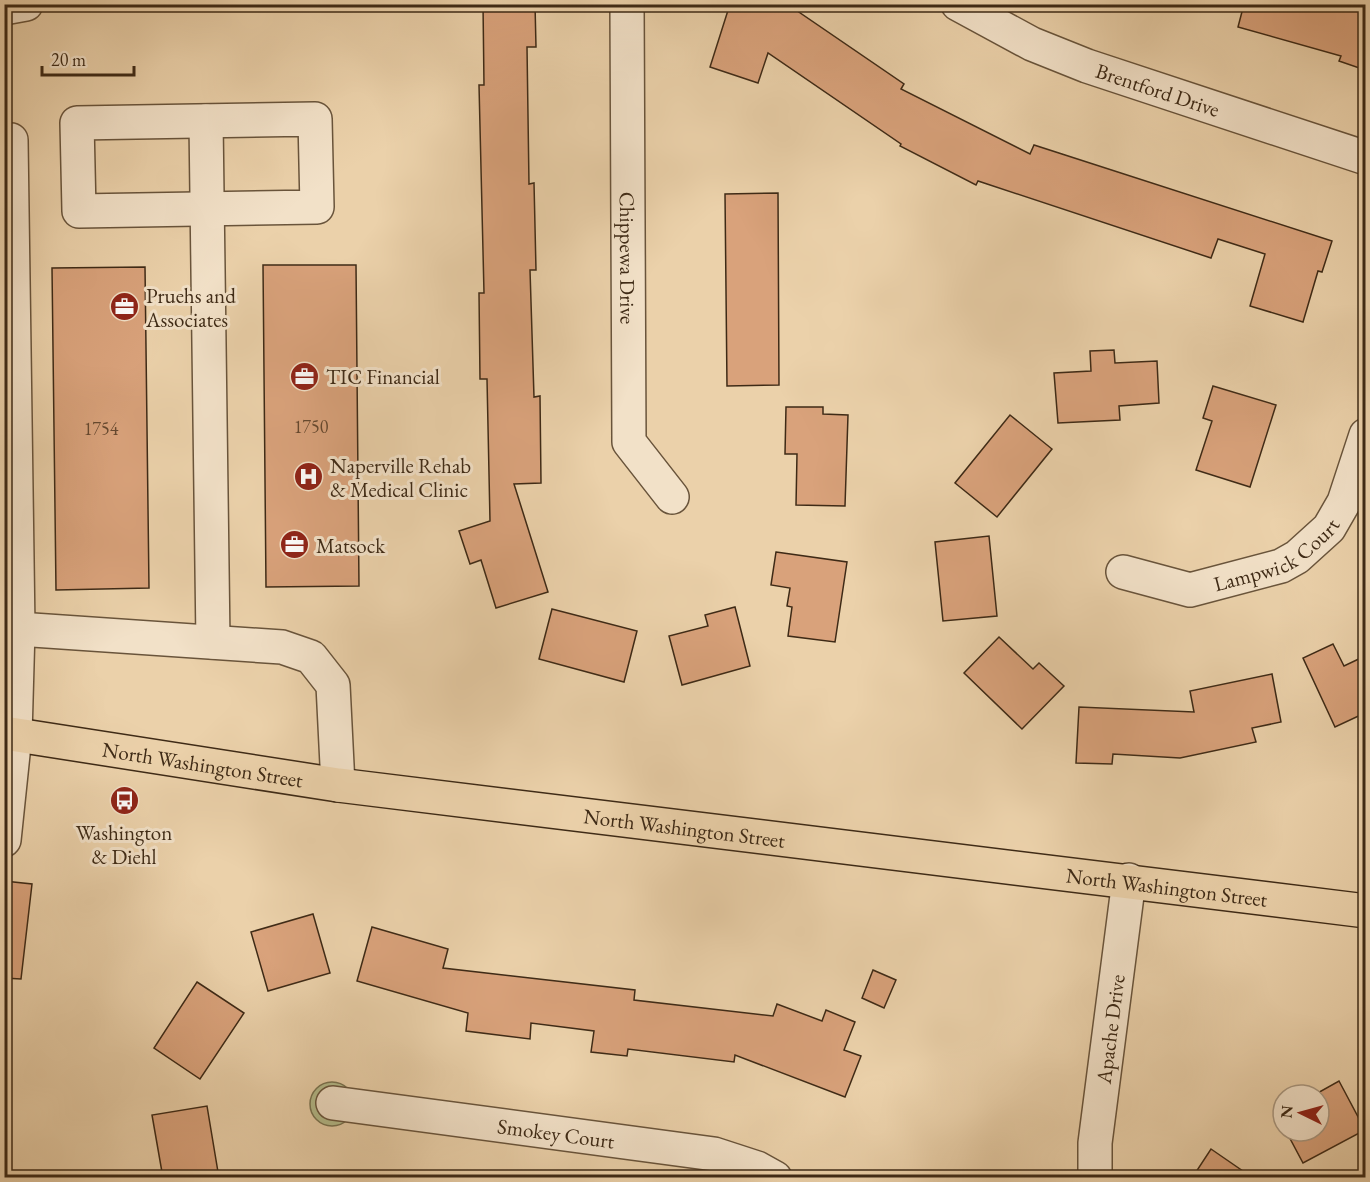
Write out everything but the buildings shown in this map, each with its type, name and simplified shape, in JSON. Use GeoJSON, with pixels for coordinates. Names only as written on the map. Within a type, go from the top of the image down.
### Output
{"type":"FeatureCollection","features":[{"type":"Feature","properties":{"kind":"main road","name":"North Washington Street"},"geometry":{"type":"LineString","coordinates":[[10,734],[338,785],[1129,880],[1365,911]]}},
{"type":"Feature","properties":{"kind":"street"},"geometry":{"type":"LineString","coordinates":[[4,8],[26,4]]}},
{"type":"Feature","properties":{"kind":"street","name":"Chippewa Drive"},"geometry":{"type":"LineString","coordinates":[[627,4],[629,442],[672,497]]}},
{"type":"Feature","properties":{"kind":"street","name":"Brentford Drive"},"geometry":{"type":"LineString","coordinates":[[958,4],[1032,44],[1088,66],[1365,158]]}},
{"type":"Feature","properties":{"kind":"street"},"geometry":{"type":"LineString","coordinates":[[315,119],[317,207],[78,211],[78,123],[206,121],[315,119]]}},
{"type":"Feature","properties":{"kind":"street"},"geometry":{"type":"LineString","coordinates":[[206,121],[213,642]]}},
{"type":"Feature","properties":{"kind":"street"},"geometry":{"type":"LineString","coordinates":[[4,140],[11,140],[9,396],[18,629],[4,840]]}},
{"type":"Feature","properties":{"kind":"street","name":"Lampwick Court"},"geometry":{"type":"LineString","coordinates":[[1123,572],[1190,590],[1281,566],[1297,557],[1316,543],[1344,502],[1365,435]]}},
{"type":"Feature","properties":{"kind":"street"},"geometry":{"type":"LineString","coordinates":[[18,629],[282,647],[311,657],[333,685],[338,785]]}},
{"type":"Feature","properties":{"kind":"street","name":"Apache Drive"},"geometry":{"type":"LineString","coordinates":[[1095,1178],[1095,1143],[1129,880]]}},
{"type":"Feature","properties":{"kind":"street","name":"Smokey Court"},"geometry":{"type":"LineString","coordinates":[[333,1103],[714,1154],[757,1168],[775,1178]]}},
{"type":"Feature","properties":{"kind":"green space"},"geometry":{"type":"Polygon","coordinates":[[[332,1082],[340,1083],[348,1088],[353,1096],[353,1112],[348,1120],[340,1125],[332,1126],[324,1125],[316,1120],[311,1112],[310,1104],[311,1096],[316,1088],[324,1083],[332,1082]]]}},
{"type":"Feature","properties":{"kind":"place","name":"Pruehs and Associates"},"geometry":{"type":"Point","coordinates":[125,307]}},
{"type":"Feature","properties":{"kind":"place","name":"TIC Financial"},"geometry":{"type":"Point","coordinates":[305,376]}},
{"type":"Feature","properties":{"kind":"place","name":"Naperville Rehab & Medical Clinic"},"geometry":{"type":"Point","coordinates":[309,477]}},
{"type":"Feature","properties":{"kind":"place","name":"Matsock"},"geometry":{"type":"Point","coordinates":[295,545]}},
{"type":"Feature","properties":{"kind":"place","name":"Washington & Diehl"},"geometry":{"type":"Point","coordinates":[124,801]}}]}
